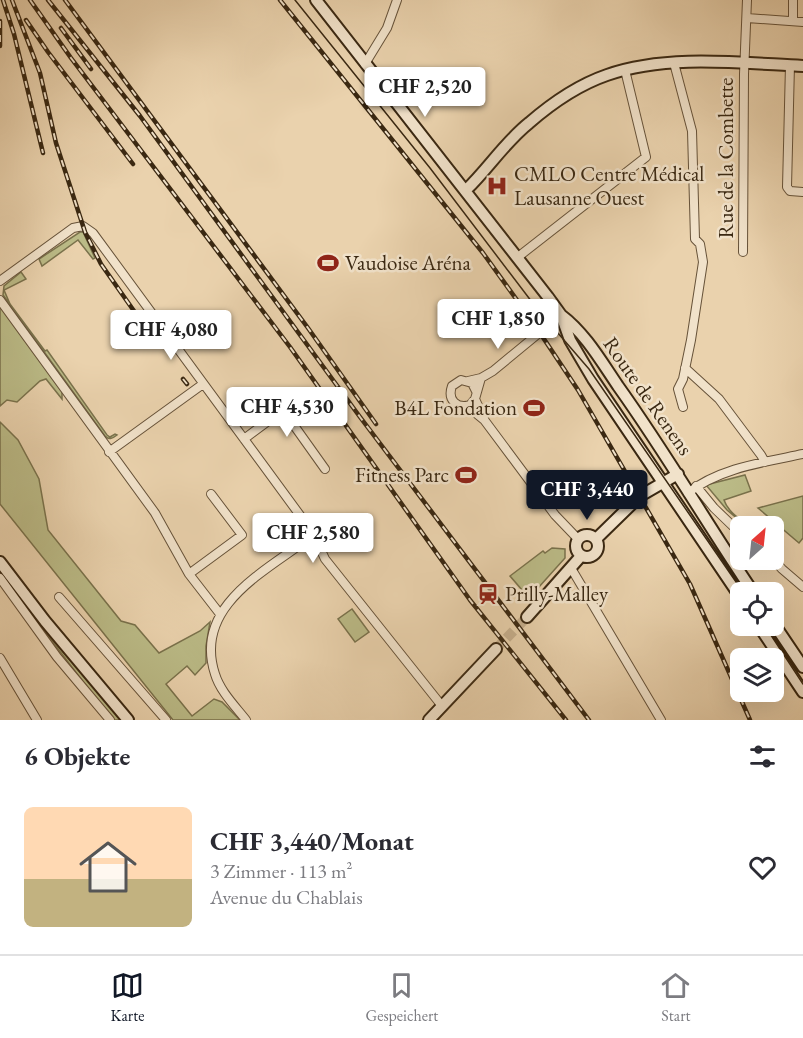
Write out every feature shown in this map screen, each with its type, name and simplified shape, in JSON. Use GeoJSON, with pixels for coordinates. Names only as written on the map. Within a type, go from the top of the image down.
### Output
{"type":"FeatureCollection","features":[{"type":"Feature","properties":{"kind":"main road","name":"Route de Renens"},"geometry":{"type":"LineString","coordinates":[[316,0],[561,315],[570,340],[587,369],[730,582]]}},
{"type":"Feature","properties":{"kind":"main road"},"geometry":{"type":"LineString","coordinates":[[466,190],[526,125],[553,104],[590,82],[625,70],[674,63],[803,66]]}},
{"type":"Feature","properties":{"kind":"main road","name":"Route de Renens"},"geometry":{"type":"LineString","coordinates":[[561,315],[572,322],[667,449],[678,474],[694,488],[747,582]]}},
{"type":"Feature","properties":{"kind":"main road"},"geometry":{"type":"LineString","coordinates":[[596,539],[634,501],[678,474]]}},
{"type":"Feature","properties":{"kind":"main road"},"geometry":{"type":"LineString","coordinates":[[587,535],[596,539],[598,546],[595,554],[588,557],[581,556],[576,548],[578,539],[587,535]]}},
{"type":"Feature","properties":{"kind":"main road"},"geometry":{"type":"LineString","coordinates":[[527,617],[581,556]]}},
{"type":"Feature","properties":{"kind":"main road"},"geometry":{"type":"LineString","coordinates":[[1,569],[128,720]]}},
{"type":"Feature","properties":{"kind":"main road"},"geometry":{"type":"LineString","coordinates":[[766,636],[803,692]]}},
{"type":"Feature","properties":{"kind":"main road"},"geometry":{"type":"LineString","coordinates":[[782,636],[803,667]]}},
{"type":"Feature","properties":{"kind":"main road"},"geometry":{"type":"LineString","coordinates":[[429,720],[496,649]]}},
{"type":"Feature","properties":{"kind":"street"},"geometry":{"type":"LineString","coordinates":[[365,64],[387,28],[397,0]]}},
{"type":"Feature","properties":{"kind":"street","name":"Rue de la Combette"},"geometry":{"type":"LineString","coordinates":[[743,252],[747,0]]}},
{"type":"Feature","properties":{"kind":"street"},"geometry":{"type":"LineString","coordinates":[[793,0],[793,21]]}},
{"type":"Feature","properties":{"kind":"street"},"geometry":{"type":"LineString","coordinates":[[747,18],[803,22]]}},
{"type":"Feature","properties":{"kind":"street","name":"Rue de la Combette"},"geometry":{"type":"LineString","coordinates":[[674,63],[692,131],[695,239],[700,244],[703,262],[685,368],[678,389],[683,407]]}},
{"type":"Feature","properties":{"kind":"street"},"geometry":{"type":"LineString","coordinates":[[790,65],[787,187],[790,191],[803,192]]}},
{"type":"Feature","properties":{"kind":"street"},"geometry":{"type":"LineString","coordinates":[[518,257],[646,157],[625,70]]}},
{"type":"Feature","properties":{"kind":"street"},"geometry":{"type":"LineString","coordinates":[[0,281],[73,228],[83,226],[93,232],[313,533],[325,559],[442,706]]}},
{"type":"Feature","properties":{"kind":"street"},"geometry":{"type":"LineString","coordinates":[[0,300],[155,513],[189,574],[220,614]]}},
{"type":"Feature","properties":{"kind":"street"},"geometry":{"type":"LineString","coordinates":[[561,315],[481,378],[458,382],[452,386],[450,393],[456,404],[466,406],[484,421],[562,524],[578,539]]}},
{"type":"Feature","properties":{"kind":"street"},"geometry":{"type":"LineString","coordinates":[[685,368],[719,399],[765,462]]}},
{"type":"Feature","properties":{"kind":"street"},"geometry":{"type":"LineString","coordinates":[[466,406],[476,395],[481,378]]}},
{"type":"Feature","properties":{"kind":"street"},"geometry":{"type":"LineString","coordinates":[[468,381],[476,395],[484,421]]}},
{"type":"Feature","properties":{"kind":"street"},"geometry":{"type":"LineString","coordinates":[[109,452],[203,384]]}},
{"type":"Feature","properties":{"kind":"street"},"geometry":{"type":"LineString","coordinates":[[244,439],[283,410],[325,469]]}},
{"type":"Feature","properties":{"kind":"street"},"geometry":{"type":"LineString","coordinates":[[730,523],[694,488],[706,479],[803,454]]}},
{"type":"Feature","properties":{"kind":"street"},"geometry":{"type":"LineString","coordinates":[[189,574],[242,535],[211,494]]}},
{"type":"Feature","properties":{"kind":"street"},"geometry":{"type":"LineString","coordinates":[[246,720],[228,698],[215,675],[211,651],[220,614],[236,592],[313,533]]}},
{"type":"Feature","properties":{"kind":"street"},"geometry":{"type":"LineString","coordinates":[[571,568],[661,720]]}},
{"type":"Feature","properties":{"kind":"street"},"geometry":{"type":"LineString","coordinates":[[1,569],[57,657],[110,720]]}},
{"type":"Feature","properties":{"kind":"street"},"geometry":{"type":"LineString","coordinates":[[783,570],[803,587]]}},
{"type":"Feature","properties":{"kind":"street"},"geometry":{"type":"LineString","coordinates":[[59,597],[166,720]]}},
{"type":"Feature","properties":{"kind":"street"},"geometry":{"type":"LineString","coordinates":[[0,658],[37,720]]}},
{"type":"Feature","properties":{"kind":"green space"},"geometry":{"type":"Polygon","coordinates":[[[83,232],[95,258],[93,259],[78,240],[42,266],[39,259],[83,232]]]}},
{"type":"Feature","properties":{"kind":"green space"},"geometry":{"type":"Polygon","coordinates":[[[21,272],[26,279],[4,290],[10,304],[45,351],[47,350],[107,435],[110,437],[117,435],[114,437],[109,438],[105,436],[3,295],[4,286],[21,272]]]}},
{"type":"Feature","properties":{"kind":"green space"},"geometry":{"type":"Polygon","coordinates":[[[0,305],[62,391],[62,399],[46,379],[40,381],[17,402],[7,400],[0,406],[0,305]]]}},
{"type":"Feature","properties":{"kind":"green space"},"geometry":{"type":"Polygon","coordinates":[[[0,422],[18,440],[39,479],[48,530],[121,621],[135,625],[159,653],[200,631],[210,622],[206,663],[195,675],[187,666],[166,684],[192,716],[214,699],[222,702],[240,720],[173,720],[0,504],[0,422]]]}},
{"type":"Feature","properties":{"kind":"green space"},"geometry":{"type":"Polygon","coordinates":[[[745,475],[751,491],[724,500],[734,516],[706,485],[745,475]]]}},
{"type":"Feature","properties":{"kind":"green space"},"geometry":{"type":"Polygon","coordinates":[[[803,496],[803,538],[799,543],[784,530],[784,516],[767,516],[758,508],[803,496]]]}},
{"type":"Feature","properties":{"kind":"green space"},"geometry":{"type":"Polygon","coordinates":[[[552,548],[565,549],[565,558],[529,598],[510,576],[543,551],[545,553],[552,548]]]}},
{"type":"Feature","properties":{"kind":"green space"},"geometry":{"type":"Polygon","coordinates":[[[11,583],[123,720],[114,720],[100,703],[9,584],[11,583]]]}},
{"type":"Feature","properties":{"kind":"green space"},"geometry":{"type":"Polygon","coordinates":[[[352,609],[369,632],[355,642],[338,619],[352,609]]]}},
{"type":"Feature","properties":{"kind":"tunnel"},"geometry":{"type":"LineString","coordinates":[[496,649],[527,617]]}},
{"type":"Feature","properties":{"kind":"tram line"},"geometry":{"type":"LineString","coordinates":[[295,0],[430,168],[538,310],[589,369],[736,582]]}},
{"type":"Feature","properties":{"kind":"tram line"},"geometry":{"type":"LineString","coordinates":[[772,636],[803,684]]}},
{"type":"Feature","properties":{"kind":"railway"},"geometry":{"type":"LineString","coordinates":[[3,0],[14,34],[43,153]]}},
{"type":"Feature","properties":{"kind":"railway"},"geometry":{"type":"LineString","coordinates":[[12,0],[40,73],[56,143],[85,232],[101,264],[134,311]]}},
{"type":"Feature","properties":{"kind":"railway"},"geometry":{"type":"LineString","coordinates":[[30,0],[71,58],[290,347],[470,600],[566,720]]}},
{"type":"Feature","properties":{"kind":"railway"},"geometry":{"type":"LineString","coordinates":[[48,0],[140,116],[360,417],[589,720]]}},
{"type":"Feature","properties":{"kind":"railway"},"geometry":{"type":"LineString","coordinates":[[65,0],[308,328],[376,424]]}},
{"type":"Feature","properties":{"kind":"railway"},"geometry":{"type":"LineString","coordinates":[[280,0],[483,253],[578,390],[690,584],[750,720]]}},
{"type":"Feature","properties":{"kind":"railway"},"geometry":{"type":"LineString","coordinates":[[26,20],[133,164]]}},
{"type":"Feature","properties":{"kind":"railway"},"geometry":{"type":"LineString","coordinates":[[0,21],[0,46]]}},
{"type":"Feature","properties":{"kind":"railway"},"geometry":{"type":"LineString","coordinates":[[61,28],[91,69]]}},
{"type":"Feature","properties":{"kind":"railway"},"geometry":{"type":"LineString","coordinates":[[183,379],[187,384]]}},
{"type":"Feature","properties":{"kind":"place","name":"CMLO Centre Médical Lausanne Ouest"},"geometry":{"type":"Point","coordinates":[497,186]}},
{"type":"Feature","properties":{"kind":"place","name":"Vaudoise Aréna"},"geometry":{"type":"Point","coordinates":[328,263]}},
{"type":"Feature","properties":{"kind":"place","name":"B4L Fondation"},"geometry":{"type":"Point","coordinates":[534,408]}},
{"type":"Feature","properties":{"kind":"place","name":"Fitness Parc"},"geometry":{"type":"Point","coordinates":[466,475]}},
{"type":"Feature","properties":{"kind":"place","name":"Prilly-Malley"},"geometry":{"type":"Point","coordinates":[488,594]}}]}
